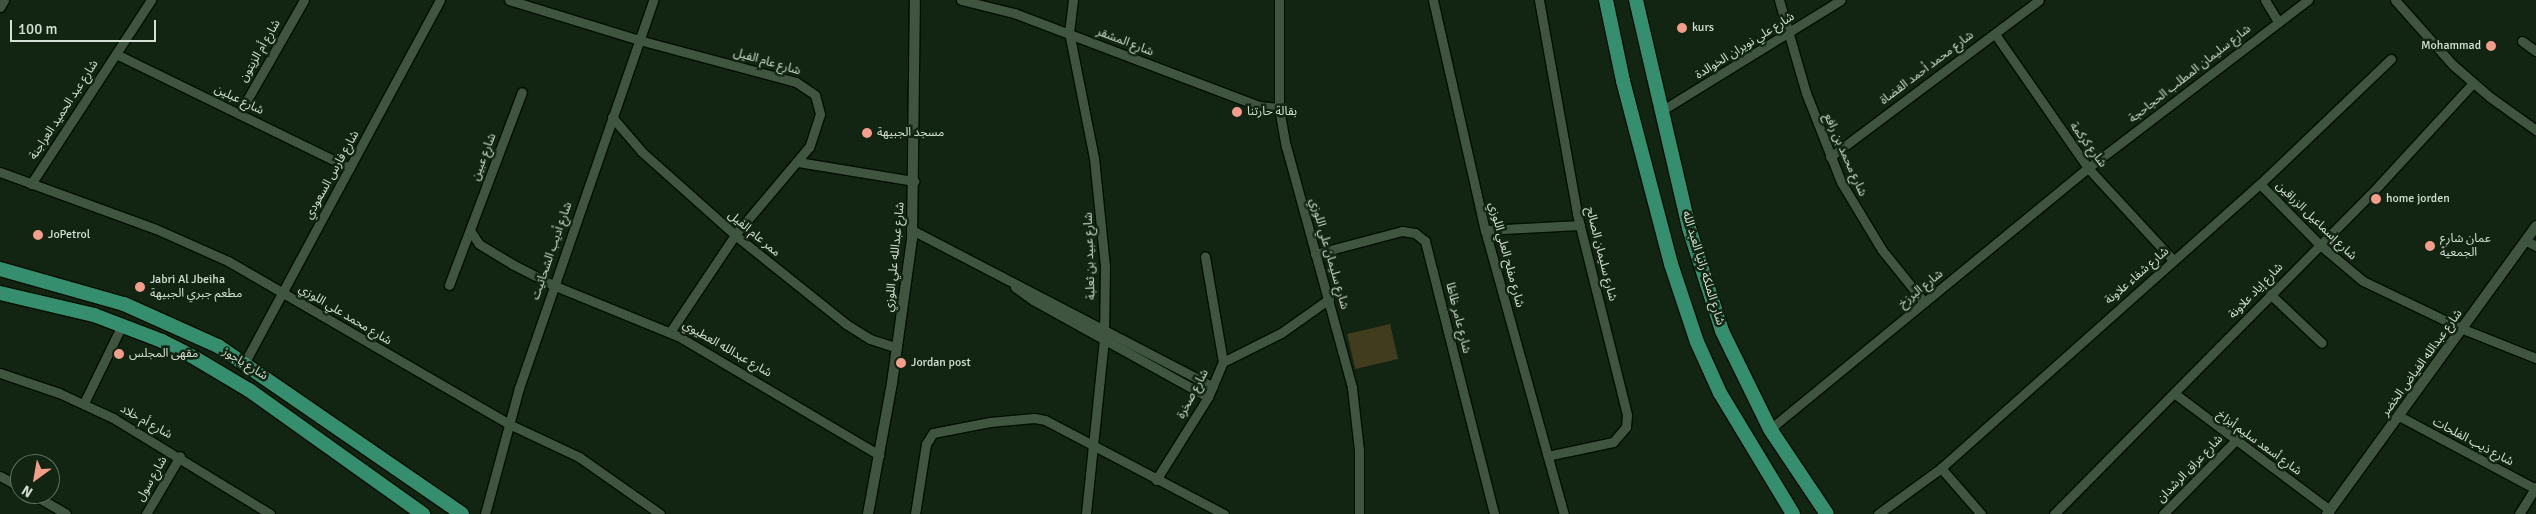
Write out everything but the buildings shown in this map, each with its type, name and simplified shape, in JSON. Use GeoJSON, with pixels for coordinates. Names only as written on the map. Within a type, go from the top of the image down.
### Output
{"type":"FeatureCollection","features":[{"type":"Feature","properties":{"kind":"main road"},"geometry":{"type":"LineString","coordinates":[[1606,0],[1623,81],[1671,264],[1697,342],[1720,393],[1793,514]]}},
{"type":"Feature","properties":{"kind":"main road","name":"شارع الملكة رانيا العبد الله"},"geometry":{"type":"LineString","coordinates":[[1636,0],[1689,228],[1722,331],[1770,429],[1827,514]]}},
{"type":"Feature","properties":{"kind":"main road","name":"شارع ياجوز"},"geometry":{"type":"LineString","coordinates":[[0,269],[124,304],[188,331],[245,362],[462,514]]}},
{"type":"Feature","properties":{"kind":"main road","name":"شارع ياجوز"},"geometry":{"type":"LineString","coordinates":[[0,292],[74,308],[162,340],[229,378],[419,513]]}},
{"type":"Feature","properties":{"kind":"street"},"geometry":{"type":"LineString","coordinates":[[0,7],[4,0]]}},
{"type":"Feature","properties":{"kind":"street","name":"شارع عبد الحميد العراجنة"},"geometry":{"type":"LineString","coordinates":[[31,184],[151,0]]}},
{"type":"Feature","properties":{"kind":"street","name":"شارع أم الزيتون"},"geometry":{"type":"LineString","coordinates":[[238,114],[304,0]]}},
{"type":"Feature","properties":{"kind":"street","name":"شارع فارس السعودي"},"geometry":{"type":"LineString","coordinates":[[245,362],[281,292],[440,0]]}},
{"type":"Feature","properties":{"kind":"street"},"geometry":{"type":"LineString","coordinates":[[510,0],[639,40]]}},
{"type":"Feature","properties":{"kind":"street","name":"شارع أديب الشحاتيت"},"geometry":{"type":"LineString","coordinates":[[485,514],[511,425],[519,388],[653,0]]}},
{"type":"Feature","properties":{"kind":"street","name":"شارع عبدالله علي اللوزي"},"geometry":{"type":"LineString","coordinates":[[868,514],[897,348],[912,230],[915,0]]}},
{"type":"Feature","properties":{"kind":"street","name":"شارع المشقر"},"geometry":{"type":"LineString","coordinates":[[961,0],[1014,13],[1069,32],[1259,106],[1279,108]]}},
{"type":"Feature","properties":{"kind":"street","name":"شارع عبيد بن ثعلبة"},"geometry":{"type":"LineString","coordinates":[[1074,0],[1069,32],[1102,212],[1105,266],[1104,339],[1086,514]]}},
{"type":"Feature","properties":{"kind":"street","name":"شارع سليمان علي اللوزي"},"geometry":{"type":"LineString","coordinates":[[1279,0],[1279,108],[1315,254],[1329,299],[1357,418],[1359,514]]}},
{"type":"Feature","properties":{"kind":"street","name":"شارع مفلح العلي اللوزي"},"geometry":{"type":"LineString","coordinates":[[1433,0],[1485,230],[1564,514]]}},
{"type":"Feature","properties":{"kind":"street","name":"شارع سليمان الصالح"},"geometry":{"type":"LineString","coordinates":[[1539,0],[1580,225],[1616,366],[1626,416],[1626,426],[1621,435],[1605,446],[1548,456]]}},
{"type":"Feature","properties":{"kind":"street","name":"شارع محمد بن رافع"},"geometry":{"type":"LineString","coordinates":[[1779,0],[1806,93],[1830,157],[1853,205],[1882,250],[1924,302]]}},
{"type":"Feature","properties":{"kind":"street","name":"شارع علي نويران الخوالدة"},"geometry":{"type":"LineString","coordinates":[[1661,111],[1841,0]]}},
{"type":"Feature","properties":{"kind":"street","name":"شارع محمد أحمد القضاة"},"geometry":{"type":"LineString","coordinates":[[1830,157],[2039,0]]}},
{"type":"Feature","properties":{"kind":"street"},"geometry":{"type":"LineString","coordinates":[[2265,0],[2278,22]]}},
{"type":"Feature","properties":{"kind":"street","name":"شارع سليمان المطلب الحجاحجة"},"geometry":{"type":"LineString","coordinates":[[2088,168],[2308,0]]}},
{"type":"Feature","properties":{"kind":"street"},"geometry":{"type":"LineString","coordinates":[[2395,0],[2421,31],[2473,83],[2536,130]]}},
{"type":"Feature","properties":{"kind":"street","name":"شارع كركمة"},"geometry":{"type":"LineString","coordinates":[[1995,34],[2088,168],[2173,260]]}},
{"type":"Feature","properties":{"kind":"street","name":"شارع عام الفيل"},"geometry":{"type":"LineString","coordinates":[[639,40],[782,78],[807,88],[815,95],[820,114],[815,133],[798,162],[735,235],[670,332]]}},
{"type":"Feature","properties":{"kind":"street"},"geometry":{"type":"LineString","coordinates":[[2522,41],[2536,51]]}},
{"type":"Feature","properties":{"kind":"street","name":"شارع عبلين"},"geometry":{"type":"LineString","coordinates":[[116,54],[350,168]]}},
{"type":"Feature","properties":{"kind":"street","name":"شارع شفاء علاونة"},"geometry":{"type":"LineString","coordinates":[[1878,514],[1941,468],[2260,184],[2391,59]]}},
{"type":"Feature","properties":{"kind":"street","name":"شارع إياد علاونة"},"geometry":{"type":"LineString","coordinates":[[2054,514],[2318,244],[2371,194],[2473,83]]}},
{"type":"Feature","properties":{"kind":"street","name":"شارع عبين"},"geometry":{"type":"LineString","coordinates":[[449,285],[472,232],[522,92]]}},
{"type":"Feature","properties":{"kind":"street","name":"ممر عام الفيل"},"geometry":{"type":"LineString","coordinates":[[612,117],[642,152],[735,235],[846,324],[870,339],[897,348]]}},
{"type":"Feature","properties":{"kind":"street"},"geometry":{"type":"LineString","coordinates":[[798,162],[914,181]]}},
{"type":"Feature","properties":{"kind":"street","name":"شارع البرزخ"},"geometry":{"type":"LineString","coordinates":[[1770,429],[2088,168]]}},
{"type":"Feature","properties":{"kind":"street","name":"شارع محمد علي اللوزي"},"geometry":{"type":"LineString","coordinates":[[0,172],[192,244],[281,292],[511,425],[580,457],[660,514]]}},
{"type":"Feature","properties":{"kind":"street","name":"شارع إسماعيل الزراقين"},"geometry":{"type":"LineString","coordinates":[[2260,184],[2318,244],[2374,288],[2463,329],[2536,358]]}},
{"type":"Feature","properties":{"kind":"street"},"geometry":{"type":"LineString","coordinates":[[1485,230],[1580,225]]}},
{"type":"Feature","properties":{"kind":"street","name":"شارع عبدالله الفياض الخضر"},"geometry":{"type":"LineString","coordinates":[[2329,512],[2536,226]]}},
{"type":"Feature","properties":{"kind":"street"},"geometry":{"type":"LineString","coordinates":[[912,230],[1012,285],[1024,295],[1208,396]]}},
{"type":"Feature","properties":{"kind":"street","name":"شارع عامر ظاظا"},"geometry":{"type":"LineString","coordinates":[[1315,254],[1402,231],[1415,233],[1425,241],[1494,514]]}},
{"type":"Feature","properties":{"kind":"street"},"geometry":{"type":"LineString","coordinates":[[472,232],[479,244],[553,285]]}},
{"type":"Feature","properties":{"kind":"street"},"geometry":{"type":"LineString","coordinates":[[2525,240],[2536,246]]}},
{"type":"Feature","properties":{"kind":"street","name":"شارع صخرة"},"geometry":{"type":"LineString","coordinates":[[1157,479],[1208,396],[1223,362],[1205,257]]}},
{"type":"Feature","properties":{"kind":"street","name":"شارع عبدالله العطيوي"},"geometry":{"type":"LineString","coordinates":[[553,285],[670,332],[879,455]]}},
{"type":"Feature","properties":{"kind":"street"},"geometry":{"type":"LineString","coordinates":[[1012,285],[1027,289],[1213,387]]}},
{"type":"Feature","properties":{"kind":"street"},"geometry":{"type":"LineString","coordinates":[[2270,294],[2322,343]]}},
{"type":"Feature","properties":{"kind":"street"},"geometry":{"type":"LineString","coordinates":[[1223,362],[1281,333],[1329,299]]}},
{"type":"Feature","properties":{"kind":"street"},"geometry":{"type":"LineString","coordinates":[[84,403],[122,326]]}},
{"type":"Feature","properties":{"kind":"street","name":"شارع أم خلاد"},"geometry":{"type":"LineString","coordinates":[[0,373],[84,403],[180,456],[270,514]]}},
{"type":"Feature","properties":{"kind":"street","name":"شارع أسعد سليم أبزاخ"},"geometry":{"type":"LineString","coordinates":[[2174,393],[2234,441],[2329,512]]}},
{"type":"Feature","properties":{"kind":"street","name":"شارع ذيب الفلحات"},"geometry":{"type":"LineString","coordinates":[[2399,416],[2536,488]]}},
{"type":"Feature","properties":{"kind":"street"},"geometry":{"type":"LineString","coordinates":[[915,514],[926,444],[938,431],[990,422],[1039,418],[1224,514]]}},
{"type":"Feature","properties":{"kind":"street","name":"شارع عراق الرشدان"},"geometry":{"type":"LineString","coordinates":[[2163,514],[2234,441]]}},
{"type":"Feature","properties":{"kind":"street","name":"شارع سول"},"geometry":{"type":"LineString","coordinates":[[146,514],[180,456]]}},
{"type":"Feature","properties":{"kind":"street"},"geometry":{"type":"LineString","coordinates":[[1941,468],[1981,514]]}},
{"type":"Feature","properties":{"kind":"street"},"geometry":{"type":"LineString","coordinates":[[1157,479],[1215,514]]}},
{"type":"Feature","properties":{"kind":"street"},"geometry":{"type":"LineString","coordinates":[[2519,514],[2536,488]]}},
{"type":"Feature","properties":{"kind":"street"},"geometry":{"type":"LineString","coordinates":[[49,504],[66,514]]}},
{"type":"Feature","properties":{"kind":"shaded area"},"geometry":{"type":"Polygon","coordinates":[[[1390,324],[1398,359],[1355,369],[1347,334],[1390,324]]]}},
{"type":"Feature","properties":{"kind":"place","name":"kurs"},"geometry":{"type":"Point","coordinates":[1682,28]}},
{"type":"Feature","properties":{"kind":"place","name":"Mohammad"},"geometry":{"type":"Point","coordinates":[2491,46]}},
{"type":"Feature","properties":{"kind":"place","name":"بقالة حارتنا"},"geometry":{"type":"Point","coordinates":[1237,112]}},
{"type":"Feature","properties":{"kind":"place","name":"مسجد الجبيهة"},"geometry":{"type":"Point","coordinates":[867,133]}},
{"type":"Feature","properties":{"kind":"place","name":"home jorden"},"geometry":{"type":"Point","coordinates":[2376,199]}},
{"type":"Feature","properties":{"kind":"place","name":"JoPetrol"},"geometry":{"type":"Point","coordinates":[38,235]}},
{"type":"Feature","properties":{"kind":"place","name":"عمان شارع الجمعية"},"geometry":{"type":"Point","coordinates":[2430,246]}},
{"type":"Feature","properties":{"kind":"place","name":"Jabri Al Jbeiha مطعم جبري الجبيهة"},"geometry":{"type":"Point","coordinates":[140,287]}},
{"type":"Feature","properties":{"kind":"place","name":"مقهى المجلس"},"geometry":{"type":"Point","coordinates":[119,354]}},
{"type":"Feature","properties":{"kind":"place","name":"Jordan post"},"geometry":{"type":"Point","coordinates":[901,363]}}]}
